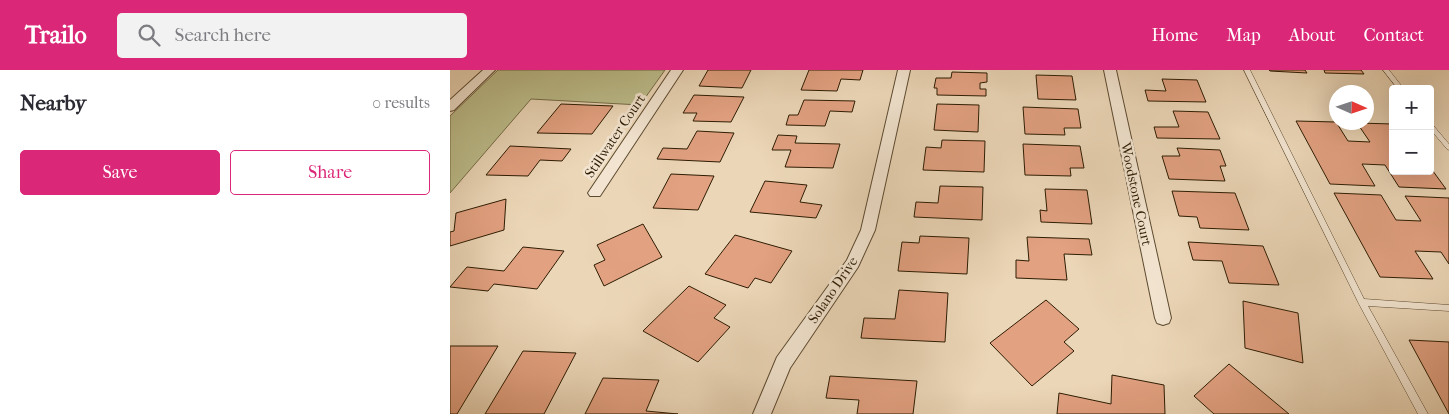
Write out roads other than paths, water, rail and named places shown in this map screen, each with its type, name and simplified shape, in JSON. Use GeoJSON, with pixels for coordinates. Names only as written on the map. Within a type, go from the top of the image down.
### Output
{"type":"FeatureCollection","features":[{"type":"Feature","properties":{"kind":"street"},"geometry":{"type":"LineString","coordinates":[[450,107],[489,70]]}},
{"type":"Feature","properties":{"kind":"street","name":"Stillwater Court"},"geometry":{"type":"LineString","coordinates":[[595,193],[677,70]]}},
{"type":"Feature","properties":{"kind":"street","name":"Solano Drive"},"geometry":{"type":"LineString","coordinates":[[762,414],[783,363],[853,263],[868,230],[904,70]]}},
{"type":"Feature","properties":{"kind":"street","name":"Woodstone Court"},"geometry":{"type":"LineString","coordinates":[[1110,70],[1163,318]]}},
{"type":"Feature","properties":{"kind":"lane"},"geometry":{"type":"LineString","coordinates":[[1247,70],[1362,302],[1423,414]]}},
{"type":"Feature","properties":{"kind":"lane"},"geometry":{"type":"LineString","coordinates":[[1386,70],[1398,85]]}},
{"type":"Feature","properties":{"kind":"lane"},"geometry":{"type":"LineString","coordinates":[[1434,130],[1449,148]]}},
{"type":"Feature","properties":{"kind":"lane"},"geometry":{"type":"LineString","coordinates":[[1362,302],[1449,308]]}}]}
